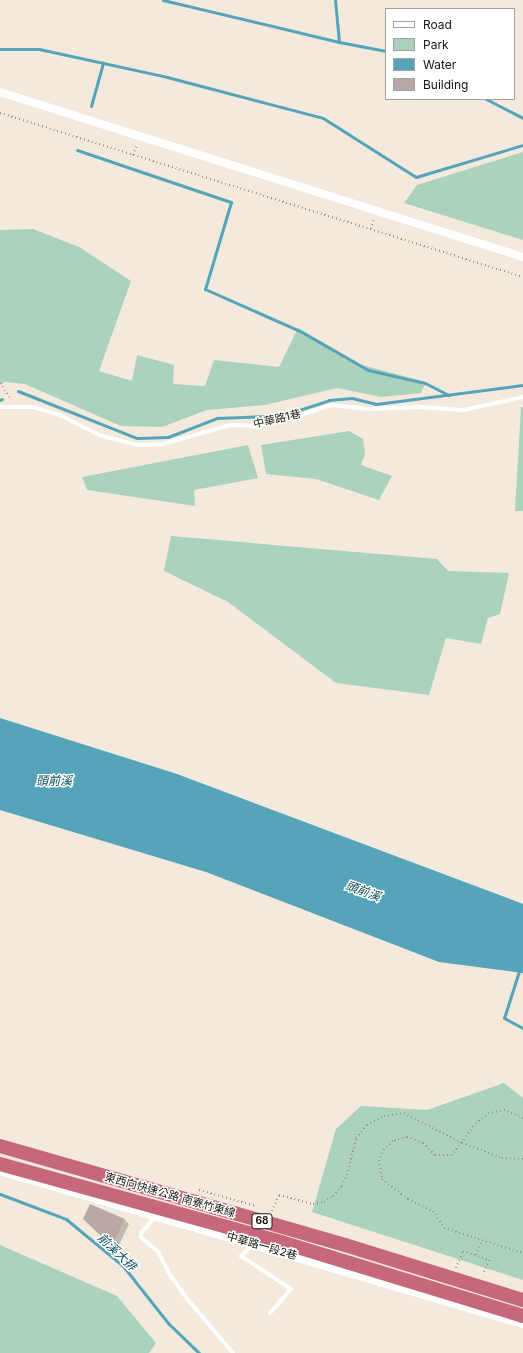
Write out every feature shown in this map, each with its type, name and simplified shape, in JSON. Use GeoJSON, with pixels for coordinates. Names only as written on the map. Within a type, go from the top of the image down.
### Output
{"type":"FeatureCollection","features":[{"type":"Feature","properties":{"kind":"highway","name":"東西向快速公路 南寮竹東線"},"geometry":{"type":"LineString","coordinates":[[0,1146],[345,1245],[523,1300]]}},
{"type":"Feature","properties":{"kind":"highway","name":"東西向快速公路 南寮竹東線"},"geometry":{"type":"LineString","coordinates":[[0,1164],[281,1242],[523,1316]]}},
{"type":"Feature","properties":{"kind":"street"},"geometry":{"type":"LineString","coordinates":[[0,92],[523,258]]}},
{"type":"Feature","properties":{"kind":"street","name":"中華路一段2巷"},"geometry":{"type":"LineString","coordinates":[[0,1171],[254,1244],[523,1324]]}},
{"type":"Feature","properties":{"kind":"lane","name":"中華路1巷"},"geometry":{"type":"LineString","coordinates":[[0,407],[15,406],[40,409],[60,415],[99,436],[138,446],[163,444],[230,424],[254,426],[289,419],[331,405],[370,410],[419,407],[463,410],[523,397]]}},
{"type":"Feature","properties":{"kind":"lane"},"geometry":{"type":"LineString","coordinates":[[156,1216],[141,1233],[141,1237],[158,1252],[170,1275],[189,1301],[233,1353]]}},
{"type":"Feature","properties":{"kind":"lane"},"geometry":{"type":"LineString","coordinates":[[254,1244],[241,1256],[291,1289],[270,1313]]}},
{"type":"Feature","properties":{"kind":"path"},"geometry":{"type":"LineString","coordinates":[[0,113],[523,277]]}},
{"type":"Feature","properties":{"kind":"path"},"geometry":{"type":"LineString","coordinates":[[133,155],[140,137]]}},
{"type":"Feature","properties":{"kind":"path"},"geometry":{"type":"LineString","coordinates":[[0,383],[15,406]]}},
{"type":"Feature","properties":{"kind":"path"},"geometry":{"type":"LineString","coordinates":[[523,1118],[505,1110],[489,1113],[476,1123],[452,1155],[434,1155],[423,1143],[407,1137],[393,1141],[384,1149],[379,1160],[382,1179],[408,1199],[433,1210],[444,1228],[523,1253]]}},
{"type":"Feature","properties":{"kind":"path"},"geometry":{"type":"LineString","coordinates":[[272,1211],[279,1195],[313,1204],[324,1202],[333,1196],[342,1186],[348,1171],[356,1138],[367,1125],[384,1116],[404,1113],[462,1143],[502,1158],[523,1159]]}},
{"type":"Feature","properties":{"kind":"path"},"geometry":{"type":"LineString","coordinates":[[476,1255],[482,1240]]}},
{"type":"Feature","properties":{"kind":"path"},"geometry":{"type":"LineString","coordinates":[[455,1269],[463,1251],[489,1260],[482,1277]]}},
{"type":"Feature","properties":{"kind":"green space"},"geometry":{"type":"Polygon","coordinates":[[[523,152],[523,240],[404,203],[417,185],[523,152]]]}},
{"type":"Feature","properties":{"kind":"green space"},"geometry":{"type":"Polygon","coordinates":[[[33,229],[79,247],[131,281],[99,371],[132,381],[137,355],[174,365],[173,384],[205,386],[214,360],[279,367],[298,328],[362,365],[426,382],[421,393],[381,397],[337,388],[265,405],[207,410],[162,427],[121,426],[25,384],[5,382],[0,385],[0,230],[33,229]]]}},
{"type":"Feature","properties":{"kind":"green space"},"geometry":{"type":"Polygon","coordinates":[[[521,407],[523,407],[523,511],[515,511],[521,407]]]}},
{"type":"Feature","properties":{"kind":"green space"},"geometry":{"type":"Polygon","coordinates":[[[349,431],[363,439],[365,454],[361,465],[392,476],[379,500],[316,479],[266,474],[261,445],[349,431]]]}},
{"type":"Feature","properties":{"kind":"green space"},"geometry":{"type":"Polygon","coordinates":[[[248,445],[258,478],[194,490],[195,506],[87,490],[82,477],[248,445]]]}},
{"type":"Feature","properties":{"kind":"green space"},"geometry":{"type":"Polygon","coordinates":[[[171,536],[437,559],[448,571],[509,573],[500,614],[488,618],[481,644],[446,638],[429,695],[336,683],[228,602],[164,571],[171,536]]]}},
{"type":"Feature","properties":{"kind":"green space"},"geometry":{"type":"Polygon","coordinates":[[[504,1083],[523,1098],[523,1280],[312,1212],[336,1129],[361,1106],[427,1110],[504,1083]]]}},
{"type":"Feature","properties":{"kind":"green space"},"geometry":{"type":"Polygon","coordinates":[[[0,1245],[117,1296],[156,1343],[149,1353],[0,1353],[0,1245]]]}},
{"type":"Feature","properties":{"kind":"water","name":"頭前溪"},"geometry":{"type":"Polygon","coordinates":[[[0,718],[177,774],[523,904],[523,973],[439,962],[206,872],[0,810],[0,718]]]}},
{"type":"Feature","properties":{"kind":"building"},"geometry":{"type":"Polygon","coordinates":[[[90,1204],[125,1219],[114,1241],[101,1236],[83,1219],[90,1204]]]}},
{"type":"Feature","properties":{"kind":"waterway"},"geometry":{"type":"LineString","coordinates":[[163,0],[339,42],[335,0]]}},
{"type":"Feature","properties":{"kind":"waterway"},"geometry":{"type":"LineString","coordinates":[[339,42],[385,51]]}},
{"type":"Feature","properties":{"kind":"waterway"},"geometry":{"type":"LineString","coordinates":[[0,49],[39,49],[167,77],[323,118],[416,177],[523,145]]}},
{"type":"Feature","properties":{"kind":"waterway"},"geometry":{"type":"LineString","coordinates":[[91,106],[103,63]]}},
{"type":"Feature","properties":{"kind":"waterway"},"geometry":{"type":"LineString","coordinates":[[488,100],[523,118]]}},
{"type":"Feature","properties":{"kind":"waterway"},"geometry":{"type":"LineString","coordinates":[[77,150],[231,202],[205,289],[300,331],[368,370],[425,383],[449,395]]}},
{"type":"Feature","properties":{"kind":"waterway"},"geometry":{"type":"LineString","coordinates":[[18,391],[137,438],[168,437],[217,418],[270,416],[299,410],[329,400],[352,398],[376,404],[523,385]]}},
{"type":"Feature","properties":{"kind":"waterway"},"geometry":{"type":"LineString","coordinates":[[520,968],[504,1018],[523,1028]]}},
{"type":"Feature","properties":{"kind":"waterway","name":"前溪大排"},"geometry":{"type":"LineString","coordinates":[[0,1194],[66,1219],[123,1266],[168,1323],[199,1353]]}}]}
